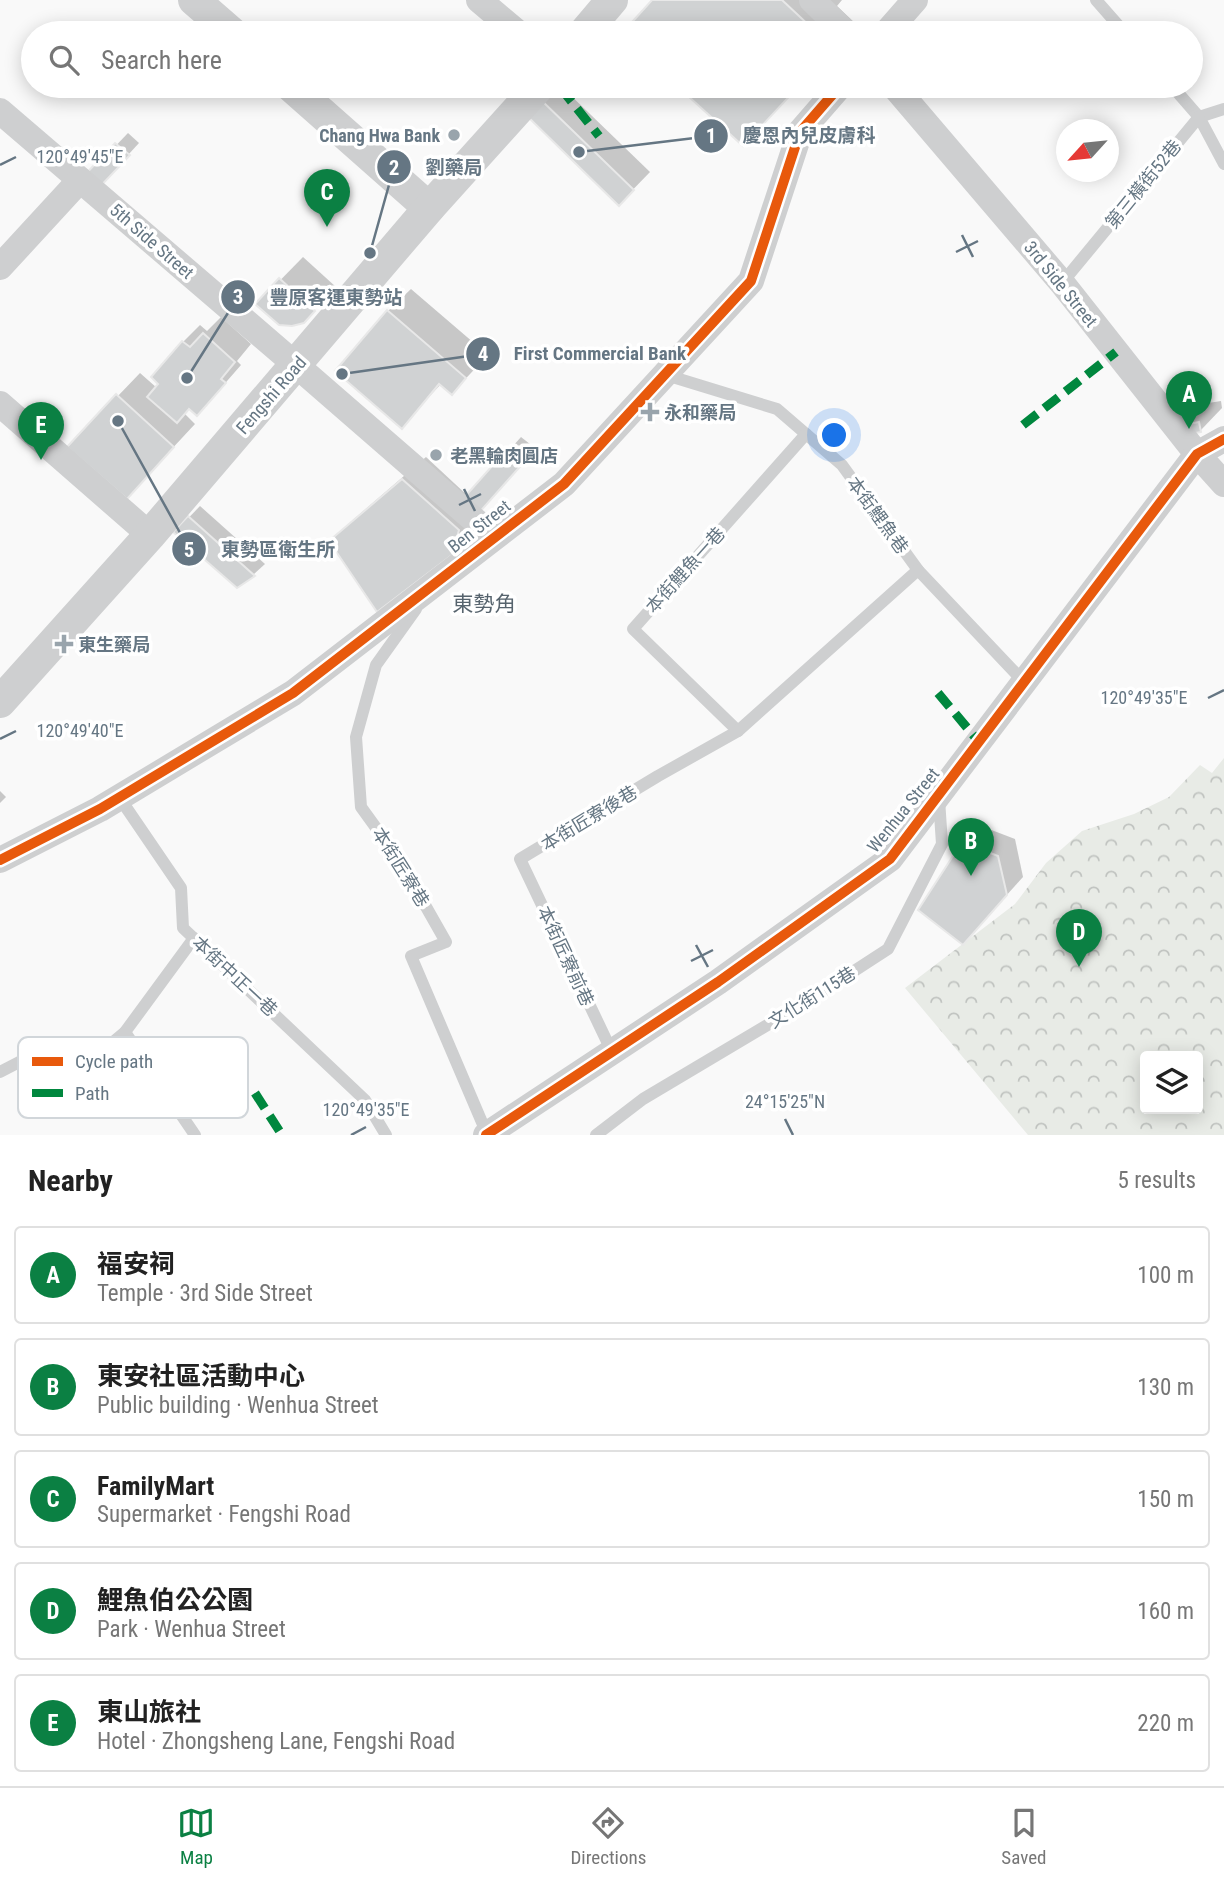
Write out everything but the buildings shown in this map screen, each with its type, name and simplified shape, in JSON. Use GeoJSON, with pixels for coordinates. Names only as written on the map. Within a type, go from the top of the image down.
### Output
{"type":"FeatureCollection","features":[{"type":"Feature","properties":{"kind":"street"},"geometry":{"type":"LineString","coordinates":[[194,0],[218,21]]}},
{"type":"Feature","properties":{"kind":"street"},"geometry":{"type":"LineString","coordinates":[[480,0],[504,21]]}},
{"type":"Feature","properties":{"kind":"street"},"geometry":{"type":"LineString","coordinates":[[594,21],[612,0]]}},
{"type":"Feature","properties":{"kind":"street"},"geometry":{"type":"LineString","coordinates":[[812,0],[834,21]]}},
{"type":"Feature","properties":{"kind":"street"},"geometry":{"type":"LineString","coordinates":[[897,21],[915,0]]}},
{"type":"Feature","properties":{"kind":"street"},"geometry":{"type":"LineString","coordinates":[[305,98],[429,208]]}},
{"type":"Feature","properties":{"kind":"street","name":"Fengshi Road"},"geometry":{"type":"LineString","coordinates":[[0,702],[150,535],[429,208],[528,98]]}},
{"type":"Feature","properties":{"kind":"street","name":"Ben Street"},"geometry":{"type":"LineString","coordinates":[[0,860],[100,809],[293,693],[564,484],[751,281],[800,132],[830,98]]}},
{"type":"Feature","properties":{"kind":"street","name":"3rd Side Street"},"geometry":{"type":"LineString","coordinates":[[904,98],[1062,283],[1197,454],[1224,484]]}},
{"type":"Feature","properties":{"kind":"street","name":"5th Side Street"},"geometry":{"type":"LineString","coordinates":[[0,111],[494,537]]}},
{"type":"Feature","properties":{"kind":"street"},"geometry":{"type":"LineString","coordinates":[[0,267],[80,180]]}},
{"type":"Feature","properties":{"kind":"street"},"geometry":{"type":"LineString","coordinates":[[0,404],[150,535]]}},
{"type":"Feature","properties":{"kind":"street","name":"Wenhua Street"},"geometry":{"type":"LineString","coordinates":[[487,1135],[718,982],[890,859],[1197,454],[1224,439]]}},
{"type":"Feature","properties":{"kind":"lane"},"geometry":{"type":"LineString","coordinates":[[1096,0],[1114,21]]}},
{"type":"Feature","properties":{"kind":"lane"},"geometry":{"type":"LineString","coordinates":[[1182,98],[1199,117],[1224,164]]}},
{"type":"Feature","properties":{"kind":"lane"},"geometry":{"type":"LineString","coordinates":[[1199,117],[1224,109]]}},
{"type":"Feature","properties":{"kind":"lane","name":"第三橫街52巷"},"geometry":{"type":"LineString","coordinates":[[1062,283],[1199,117]]}},
{"type":"Feature","properties":{"kind":"lane","name":"本街鯉魚巷"},"geometry":{"type":"LineString","coordinates":[[665,374],[777,409],[842,465],[918,570],[1024,682]]}},
{"type":"Feature","properties":{"kind":"lane","name":"本街鯉魚一巷"},"geometry":{"type":"LineString","coordinates":[[738,731],[634,629],[806,434]]}},
{"type":"Feature","properties":{"kind":"lane"},"geometry":{"type":"LineString","coordinates":[[738,731],[918,570]]}},
{"type":"Feature","properties":{"kind":"lane","name":"本街匠寮巷"},"geometry":{"type":"LineString","coordinates":[[436,582],[376,666],[356,737],[361,807],[400,861],[446,942],[411,956],[487,1135]]}},
{"type":"Feature","properties":{"kind":"lane","name":"本街匠寮後巷"},"geometry":{"type":"LineString","coordinates":[[520,859],[738,731]]}},
{"type":"Feature","properties":{"kind":"lane","name":"文化街115巷"},"geometry":{"type":"LineString","coordinates":[[596,1135],[643,1099],[811,999],[888,949],[942,844],[938,795]]}},
{"type":"Feature","properties":{"kind":"lane","name":"本街中正一巷"},"geometry":{"type":"LineString","coordinates":[[119,797],[181,887],[183,928],[365,1100],[386,1135]]}},
{"type":"Feature","properties":{"kind":"lane","name":"本街匠寮前巷"},"geometry":{"type":"LineString","coordinates":[[520,859],[612,1052]]}},
{"type":"Feature","properties":{"kind":"lane"},"geometry":{"type":"LineString","coordinates":[[119,1037],[194,938]]}},
{"type":"Feature","properties":{"kind":"lane"},"geometry":{"type":"LineString","coordinates":[[125,1032],[128,1037]]}},
{"type":"Feature","properties":{"kind":"lane"},"geometry":{"type":"LineString","coordinates":[[0,1072],[18,1063]]}},
{"type":"Feature","properties":{"kind":"lane"},"geometry":{"type":"LineString","coordinates":[[183,1118],[195,1135]]}},
{"type":"Feature","properties":{"kind":"green space"},"geometry":{"type":"Polygon","coordinates":[[[1224,758],[1224,1135],[1028,1135],[905,988],[1015,904],[1046,863],[1082,831],[1134,814],[1169,797],[1200,765],[1212,773],[1224,758]]]}},
{"type":"Feature","properties":{"kind":"marked path"},"geometry":{"type":"LineString","coordinates":[[569,98],[599,136]]}},
{"type":"Feature","properties":{"kind":"marked path"},"geometry":{"type":"LineString","coordinates":[[1023,425],[1116,352]]}},
{"type":"Feature","properties":{"kind":"marked path"},"geometry":{"type":"LineString","coordinates":[[938,693],[979,742]]}},
{"type":"Feature","properties":{"kind":"marked path"},"geometry":{"type":"LineString","coordinates":[[255,1093],[282,1135]]}},
{"type":"Feature","properties":{"kind":"cycle path"},"geometry":{"type":"LineString","coordinates":[[0,860],[100,809],[293,693],[564,484],[751,281],[800,132],[830,98]]}},
{"type":"Feature","properties":{"kind":"cycle path"},"geometry":{"type":"LineString","coordinates":[[486,1135],[718,982],[890,859],[1197,454],[1224,439]]}},
{"type":"Feature","properties":{"kind":"place","name":"Chang Hwa Bank"},"geometry":{"type":"Point","coordinates":[454,135]}},
{"type":"Feature","properties":{"kind":"place","name":"慶恩內兒皮膚科"},"geometry":{"type":"Point","coordinates":[579,152]}},
{"type":"Feature","properties":{"kind":"place","name":"FamilyMart"},"geometry":{"type":"Point","coordinates":[327,227]}},
{"type":"Feature","properties":{"kind":"place","name":"劉藥局"},"geometry":{"type":"Point","coordinates":[370,253]}},
{"type":"Feature","properties":{"kind":"place","name":"First Commercial Bank"},"geometry":{"type":"Point","coordinates":[342,374]}},
{"type":"Feature","properties":{"kind":"place","name":"豐原客運東勢站"},"geometry":{"type":"Point","coordinates":[187,378]}},
{"type":"Feature","properties":{"kind":"place","name":"永和藥局"},"geometry":{"type":"Point","coordinates":[650,412]}},
{"type":"Feature","properties":{"kind":"place","name":"東勢區衛生所"},"geometry":{"type":"Point","coordinates":[118,421]}},
{"type":"Feature","properties":{"kind":"place","name":"福安祠"},"geometry":{"type":"Point","coordinates":[1189,429]}},
{"type":"Feature","properties":{"kind":"place","name":"老黑輪肉圓店"},"geometry":{"type":"Point","coordinates":[436,455]}},
{"type":"Feature","properties":{"kind":"place","name":"東山旅社"},"geometry":{"type":"Point","coordinates":[41,460]}},
{"type":"Feature","properties":{"kind":"place","name":"東生藥局"},"geometry":{"type":"Point","coordinates":[64,644]}},
{"type":"Feature","properties":{"kind":"place","name":"東安社區活動中心"},"geometry":{"type":"Point","coordinates":[971,876]}},
{"type":"Feature","properties":{"kind":"place","name":"鯉魚伯公公園"},"geometry":{"type":"Point","coordinates":[1079,967]}},
{"type":"Feature","properties":{"kind":"district","name":"東勢角"},"geometry":{"type":"Point","coordinates":[484,604]}}]}
